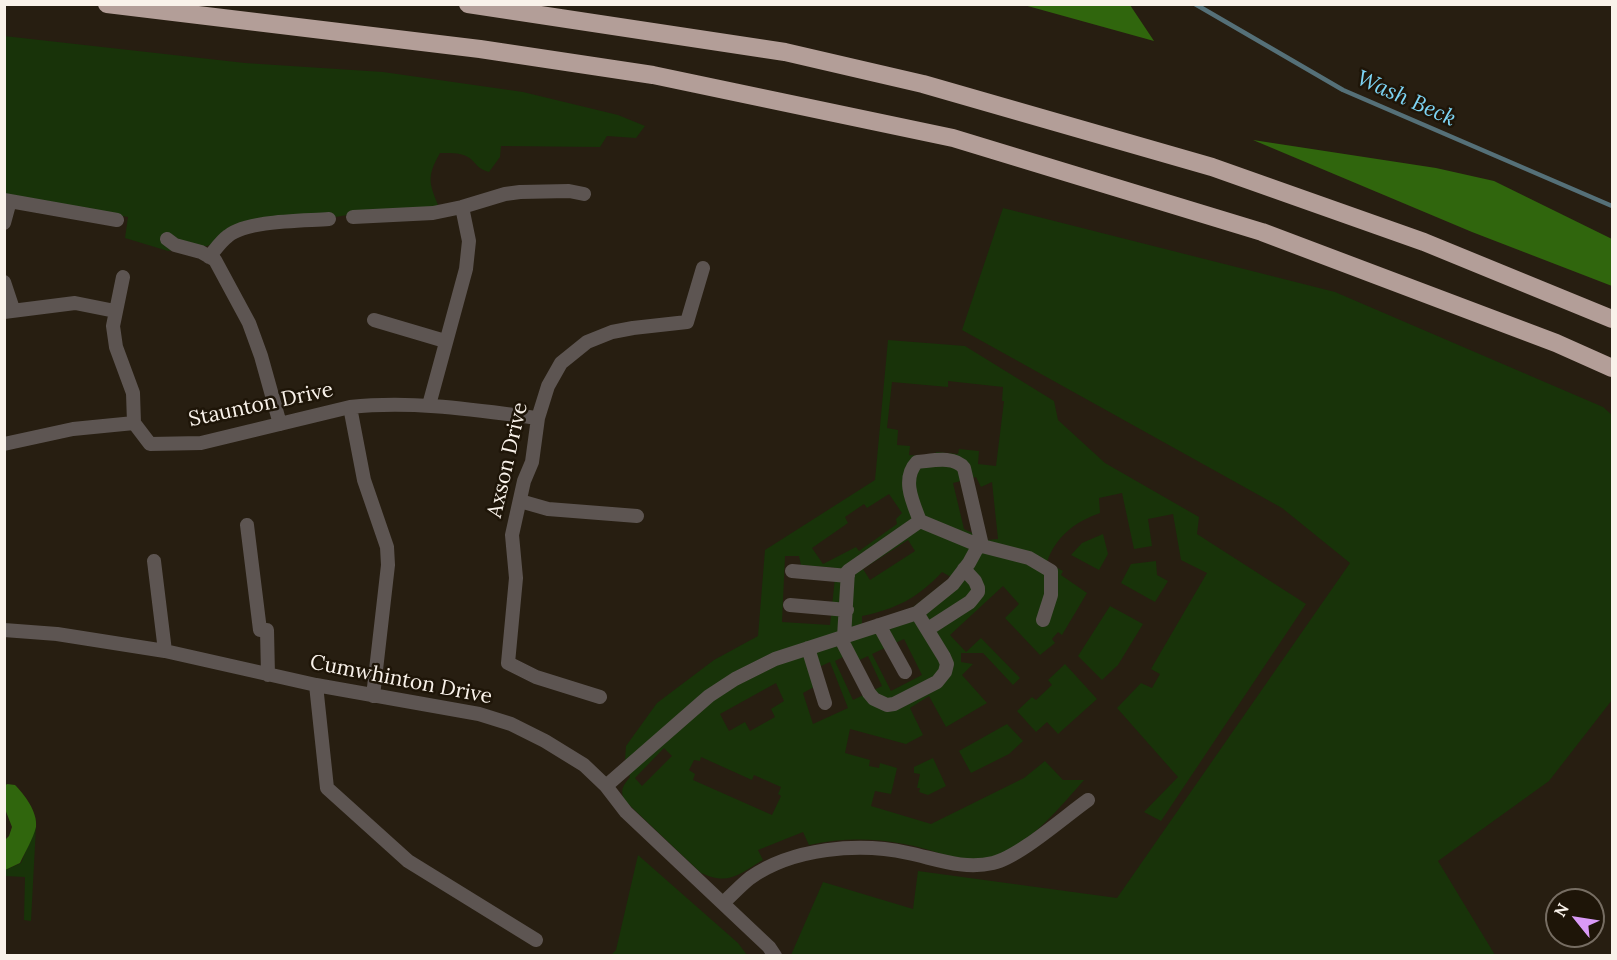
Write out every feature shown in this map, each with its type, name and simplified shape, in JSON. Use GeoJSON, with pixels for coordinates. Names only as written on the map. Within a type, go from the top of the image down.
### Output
{"type":"FeatureCollection","features":[{"type":"Feature","properties":{"kind":"highway"},"geometry":{"type":"LineString","coordinates":[[107,4],[480,49],[653,75],[953,138],[1262,232],[1556,343],[1612,368]]}},
{"type":"Feature","properties":{"kind":"highway"},"geometry":{"type":"LineString","coordinates":[[468,4],[785,52],[923,84],[1212,167],[1424,242],[1612,319]]}},
{"type":"Feature","properties":{"kind":"street"},"geometry":{"type":"LineString","coordinates":[[353,217],[433,213],[505,194],[569,191],[584,195]]}},
{"type":"Feature","properties":{"kind":"street"},"geometry":{"type":"LineString","coordinates":[[4,224],[7,201],[117,220]]}},
{"type":"Feature","properties":{"kind":"street"},"geometry":{"type":"LineString","coordinates":[[429,405],[466,269],[469,241],[462,207]]}},
{"type":"Feature","properties":{"kind":"street"},"geometry":{"type":"LineString","coordinates":[[209,257],[228,235],[241,229],[266,224],[329,219]]}},
{"type":"Feature","properties":{"kind":"street"},"geometry":{"type":"LineString","coordinates":[[167,239],[175,245],[201,252],[215,260],[249,323],[280,424]]}},
{"type":"Feature","properties":{"kind":"street","name":"Axson Drive"},"geometry":{"type":"LineString","coordinates":[[600,697],[536,677],[508,663],[516,578],[512,535],[524,481],[532,462],[538,418],[548,386],[561,363],[587,342],[622,330],[687,322],[703,268]]}},
{"type":"Feature","properties":{"kind":"street"},"geometry":{"type":"LineString","coordinates":[[4,444],[73,429],[134,423],[133,393],[116,347],[113,326],[123,277]]}},
{"type":"Feature","properties":{"kind":"street"},"geometry":{"type":"LineString","coordinates":[[4,282],[9,310],[75,303],[115,311]]}},
{"type":"Feature","properties":{"kind":"street"},"geometry":{"type":"LineString","coordinates":[[374,320],[445,340]]}},
{"type":"Feature","properties":{"kind":"street","name":"Staunton Drive"},"geometry":{"type":"LineString","coordinates":[[134,423],[150,444],[201,443],[351,407],[372,405],[429,405],[538,418]]}},
{"type":"Feature","properties":{"kind":"street"},"geometry":{"type":"LineString","coordinates":[[351,407],[363,480],[387,546],[388,565],[373,696]]}},
{"type":"Feature","properties":{"kind":"street"},"geometry":{"type":"LineString","coordinates":[[606,786],[709,696],[775,659],[917,614],[945,592],[964,569],[981,535],[963,468],[957,462],[947,460],[916,462],[914,465],[909,478],[910,489],[920,521]]}},
{"type":"Feature","properties":{"kind":"street"},"geometry":{"type":"LineString","coordinates":[[520,501],[548,509],[637,516]]}},
{"type":"Feature","properties":{"kind":"street"},"geometry":{"type":"LineString","coordinates":[[920,521],[978,545],[1029,558],[1051,571],[1051,595],[1043,620]]}},
{"type":"Feature","properties":{"kind":"street"},"geometry":{"type":"LineString","coordinates":[[917,614],[944,657],[947,664],[945,672],[937,682],[894,704],[880,702],[869,693],[843,638],[847,610],[848,571],[920,521]]}},
{"type":"Feature","properties":{"kind":"street"},"geometry":{"type":"LineString","coordinates":[[247,525],[260,630],[267,630],[268,675]]}},
{"type":"Feature","properties":{"kind":"street"},"geometry":{"type":"LineString","coordinates":[[154,561],[165,651]]}},
{"type":"Feature","properties":{"kind":"street"},"geometry":{"type":"LineString","coordinates":[[928,629],[975,597],[978,588],[964,569]]}},
{"type":"Feature","properties":{"kind":"street"},"geometry":{"type":"LineString","coordinates":[[792,571],[848,576]]}},
{"type":"Feature","properties":{"kind":"street"},"geometry":{"type":"LineString","coordinates":[[790,605],[847,610]]}},
{"type":"Feature","properties":{"kind":"street"},"geometry":{"type":"LineString","coordinates":[[879,625],[905,672]]}},
{"type":"Feature","properties":{"kind":"street","name":"Cumwhinton Drive"},"geometry":{"type":"LineString","coordinates":[[4,630],[57,634],[165,651],[316,685],[479,714],[511,724],[545,741],[584,765],[606,786],[626,812],[769,947],[775,956]]}},
{"type":"Feature","properties":{"kind":"street"},"geometry":{"type":"LineString","coordinates":[[808,648],[825,703]]}},
{"type":"Feature","properties":{"kind":"street"},"geometry":{"type":"LineString","coordinates":[[316,685],[327,789],[408,861],[536,940]]}},
{"type":"Feature","properties":{"kind":"street"},"geometry":{"type":"LineString","coordinates":[[723,903],[750,879],[771,866],[826,850],[870,848],[906,852],[963,865],[994,862],[1016,853],[1088,800]]}},
{"type":"Feature","properties":{"kind":"green space"},"geometry":{"type":"Polygon","coordinates":[[[1024,5],[1130,5],[1154,41],[1024,5]]]}},
{"type":"Feature","properties":{"kind":"green space"},"geometry":{"type":"Polygon","coordinates":[[[4,36],[245,63],[383,72],[523,92],[618,115],[645,126],[636,138],[607,136],[600,147],[501,146],[500,157],[489,172],[480,168],[466,156],[440,153],[432,169],[431,182],[441,212],[372,211],[311,221],[281,218],[207,246],[168,251],[125,238],[128,217],[5,195],[4,36]]]}},
{"type":"Feature","properties":{"kind":"green space"},"geometry":{"type":"Polygon","coordinates":[[[1253,140],[1436,168],[1494,181],[1612,239],[1612,286],[1472,232],[1253,140]]]}},
{"type":"Feature","properties":{"kind":"green space"},"geometry":{"type":"Polygon","coordinates":[[[1003,208],[1335,292],[1603,407],[1612,415],[1612,700],[1549,781],[1438,861],[1495,955],[791,955],[823,882],[913,909],[918,871],[1117,898],[1350,563],[1282,508],[962,330],[1003,208]]]}},
{"type":"Feature","properties":{"kind":"green space"},"geometry":{"type":"Polygon","coordinates":[[[888,340],[965,346],[1054,401],[1058,420],[1105,463],[1199,517],[1197,534],[1306,604],[1161,821],[1144,812],[1178,777],[1117,708],[1141,683],[1152,688],[1160,674],[1151,669],[1207,573],[1181,560],[1173,514],[1148,519],[1152,546],[1134,549],[1122,493],[1099,498],[1100,513],[1082,521],[1061,537],[1047,562],[1063,571],[1061,575],[1087,593],[1062,635],[1058,632],[1052,639],[1055,643],[1040,655],[1005,618],[1019,604],[1003,586],[950,635],[966,652],[981,638],[1020,678],[1013,685],[983,653],[961,653],[961,662],[973,664],[962,675],[987,703],[946,727],[929,696],[910,708],[923,735],[906,744],[850,729],[845,753],[870,760],[869,766],[879,768],[880,763],[897,768],[891,794],[875,791],[871,806],[931,824],[1024,778],[1045,761],[1063,780],[1084,780],[1045,822],[1011,849],[986,858],[963,859],[916,846],[880,841],[845,840],[809,845],[803,832],[758,850],[763,860],[734,877],[719,878],[701,873],[624,800],[623,788],[630,777],[625,761],[626,746],[657,703],[714,660],[758,636],[765,550],[875,480],[888,340]],[[948,381],[948,387],[892,382],[887,428],[898,430],[897,445],[910,446],[909,455],[935,457],[936,452],[958,454],[959,449],[979,451],[978,464],[996,466],[1004,401],[1002,401],[1003,387],[948,381]],[[976,477],[953,483],[964,529],[987,540],[998,539],[992,482],[981,487],[976,477]],[[889,494],[867,508],[864,504],[845,517],[848,523],[812,548],[823,564],[856,547],[859,551],[897,524],[896,519],[902,513],[889,494]],[[908,540],[863,569],[870,580],[915,551],[908,540]],[[785,556],[782,622],[830,625],[836,568],[801,565],[799,556],[785,556]],[[942,572],[924,589],[896,606],[862,616],[862,625],[908,611],[951,577],[942,572]],[[904,639],[872,654],[891,691],[922,675],[904,639]],[[845,656],[835,661],[853,700],[882,686],[868,656],[849,665],[845,656]],[[830,662],[810,671],[814,687],[803,693],[813,724],[848,708],[830,662]],[[776,683],[720,714],[729,731],[745,722],[750,731],[775,717],[771,709],[784,701],[776,683]],[[664,748],[635,778],[642,786],[672,756],[664,748]],[[701,757],[700,761],[694,760],[689,770],[695,774],[693,780],[772,815],[781,796],[778,794],[781,787],[754,775],[752,780],[701,757]]]}},
{"type":"Feature","properties":{"kind":"green space"},"geometry":{"type":"Polygon","coordinates":[[[1103,534],[1108,554],[1099,570],[1071,555],[1082,543],[1103,534]]]}},
{"type":"Feature","properties":{"kind":"green space"},"geometry":{"type":"Polygon","coordinates":[[[1156,561],[1157,575],[1168,581],[1155,602],[1121,583],[1131,564],[1156,561]]]}},
{"type":"Feature","properties":{"kind":"green space"},"geometry":{"type":"Polygon","coordinates":[[[1110,606],[1143,624],[1118,665],[1102,680],[1078,656],[1110,606]]]}},
{"type":"Feature","properties":{"kind":"green space"},"geometry":{"type":"Polygon","coordinates":[[[1065,664],[1097,699],[1058,734],[1047,722],[1036,732],[1017,711],[1032,697],[1036,700],[1052,685],[1048,680],[1065,664]]]}},
{"type":"Feature","properties":{"kind":"green space"},"geometry":{"type":"Polygon","coordinates":[[[1007,724],[1023,741],[1009,754],[971,773],[959,751],[1007,724]]]}},
{"type":"Feature","properties":{"kind":"green space"},"geometry":{"type":"Polygon","coordinates":[[[933,758],[946,786],[928,795],[919,792],[920,788],[917,788],[920,774],[914,773],[914,767],[933,758]]]}},
{"type":"Feature","properties":{"kind":"green space"},"geometry":{"type":"Polygon","coordinates":[[[15,785],[26,798],[33,809],[36,827],[20,863],[5,870],[5,840],[12,827],[5,809],[5,786],[15,785]]]}},
{"type":"Feature","properties":{"kind":"green space"},"geometry":{"type":"Polygon","coordinates":[[[36,826],[31,921],[24,920],[25,877],[5,876],[5,870],[21,863],[36,826]]]}},
{"type":"Feature","properties":{"kind":"green space"},"geometry":{"type":"Polygon","coordinates":[[[638,855],[738,943],[747,955],[611,955],[616,950],[638,855]]]}},
{"type":"Feature","properties":{"kind":"waterway","name":"Wash Beck"},"geometry":{"type":"LineString","coordinates":[[1195,4],[1343,90],[1612,206]]}}]}
